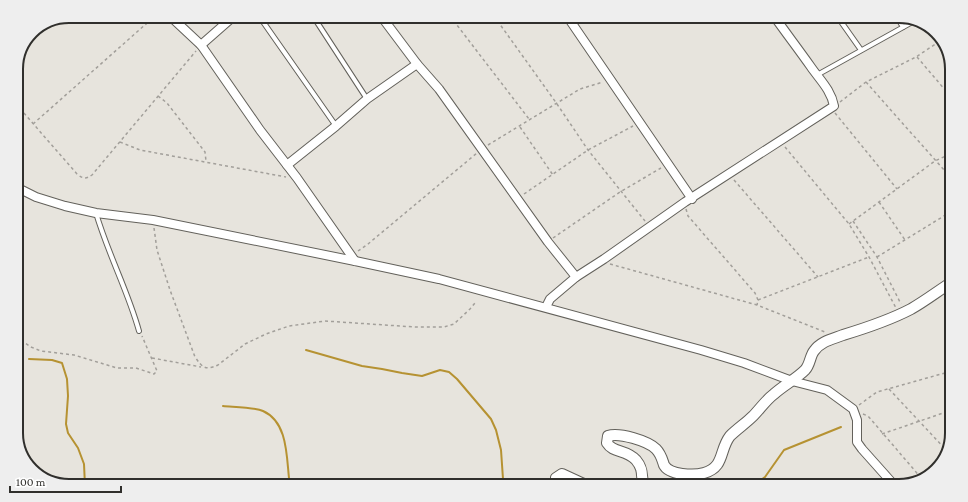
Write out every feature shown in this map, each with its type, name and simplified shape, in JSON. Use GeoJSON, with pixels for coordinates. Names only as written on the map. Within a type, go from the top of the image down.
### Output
{"type":"FeatureCollection","features":[{"type":"Feature","properties":{"kind":"street"},"geometry":{"type":"LineString","coordinates":[[177,23],[201,45],[260,130],[297,178],[353,258]]}},
{"type":"Feature","properties":{"kind":"street"},"geometry":{"type":"LineString","coordinates":[[201,45],[230,23]]}},
{"type":"Feature","properties":{"kind":"street"},"geometry":{"type":"LineString","coordinates":[[385,23],[438,89],[482,148],[548,242],[576,277]]}},
{"type":"Feature","properties":{"kind":"street"},"geometry":{"type":"LineString","coordinates":[[572,23],[668,164],[688,201]]}},
{"type":"Feature","properties":{"kind":"street"},"geometry":{"type":"LineString","coordinates":[[546,307],[550,299],[576,277],[688,201],[834,106],[833,98],[829,90],[779,23]]}},
{"type":"Feature","properties":{"kind":"street"},"geometry":{"type":"LineString","coordinates":[[287,166],[367,99],[417,64]]}},
{"type":"Feature","properties":{"kind":"street"},"geometry":{"type":"LineString","coordinates":[[23,190],[36,197],[65,206],[96,213],[153,220],[353,258],[439,279],[701,350],[744,363],[792,381],[827,390],[853,409],[857,420],[857,442],[889,479]]}},
{"type":"Feature","properties":{"kind":"street"},"geometry":{"type":"LineString","coordinates":[[643,479],[641,467],[627,453],[610,448],[607,442],[608,436],[619,434],[650,445],[660,453],[664,465],[669,470],[689,475],[711,471],[721,460],[724,449],[730,437],[749,420],[774,393],[792,381],[807,368],[814,351],[826,341],[911,309],[945,287]]}},
{"type":"Feature","properties":{"kind":"street"},"geometry":{"type":"LineString","coordinates":[[556,479],[562,474],[573,479]]}},
{"type":"Feature","properties":{"kind":"lane"},"geometry":{"type":"LineString","coordinates":[[264,23],[336,126]]}},
{"type":"Feature","properties":{"kind":"lane"},"geometry":{"type":"LineString","coordinates":[[318,23],[367,99]]}},
{"type":"Feature","properties":{"kind":"lane"},"geometry":{"type":"LineString","coordinates":[[842,23],[861,50]]}},
{"type":"Feature","properties":{"kind":"lane"},"geometry":{"type":"LineString","coordinates":[[901,23],[903,27]]}},
{"type":"Feature","properties":{"kind":"lane"},"geometry":{"type":"LineString","coordinates":[[817,75],[908,24]]}},
{"type":"Feature","properties":{"kind":"lane"},"geometry":{"type":"LineString","coordinates":[[96,213],[107,247],[133,308],[139,331]]}},
{"type":"Feature","properties":{"kind":"path"},"geometry":{"type":"LineString","coordinates":[[33,124],[147,23]]}},
{"type":"Feature","properties":{"kind":"path"},"geometry":{"type":"LineString","coordinates":[[455,23],[530,120]]}},
{"type":"Feature","properties":{"kind":"path"},"geometry":{"type":"LineString","coordinates":[[499,23],[588,150],[620,192],[650,227]]}},
{"type":"Feature","properties":{"kind":"path"},"geometry":{"type":"LineString","coordinates":[[897,189],[837,115],[834,106],[866,82],[916,57],[937,44]]}},
{"type":"Feature","properties":{"kind":"path"},"geometry":{"type":"LineString","coordinates":[[23,112],[77,174],[83,178],[88,178],[201,45]]}},
{"type":"Feature","properties":{"kind":"path"},"geometry":{"type":"LineString","coordinates":[[916,57],[945,90]]}},
{"type":"Feature","properties":{"kind":"path"},"geometry":{"type":"LineString","coordinates":[[353,258],[482,148],[580,90],[610,79]]}},
{"type":"Feature","properties":{"kind":"path"},"geometry":{"type":"LineString","coordinates":[[866,82],[945,171]]}},
{"type":"Feature","properties":{"kind":"path"},"geometry":{"type":"LineString","coordinates":[[158,96],[167,103],[205,152],[206,162]]}},
{"type":"Feature","properties":{"kind":"path"},"geometry":{"type":"LineString","coordinates":[[518,199],[588,150],[640,122]]}},
{"type":"Feature","properties":{"kind":"path"},"geometry":{"type":"LineString","coordinates":[[519,126],[553,174]]}},
{"type":"Feature","properties":{"kind":"path"},"geometry":{"type":"LineString","coordinates":[[780,141],[849,224],[902,313]]}},
{"type":"Feature","properties":{"kind":"path"},"geometry":{"type":"LineString","coordinates":[[120,142],[140,150],[297,178]]}},
{"type":"Feature","properties":{"kind":"path"},"geometry":{"type":"LineString","coordinates":[[849,224],[936,161],[945,156]]}},
{"type":"Feature","properties":{"kind":"path"},"geometry":{"type":"LineString","coordinates":[[548,242],[620,192],[668,164]]}},
{"type":"Feature","properties":{"kind":"path"},"geometry":{"type":"LineString","coordinates":[[729,175],[818,277]]}},
{"type":"Feature","properties":{"kind":"path"},"geometry":{"type":"LineString","coordinates":[[688,201],[688,216],[755,292],[758,300],[757,305]]}},
{"type":"Feature","properties":{"kind":"path"},"geometry":{"type":"LineString","coordinates":[[878,202],[906,240]]}},
{"type":"Feature","properties":{"kind":"path"},"geometry":{"type":"LineString","coordinates":[[877,258],[945,215]]}},
{"type":"Feature","properties":{"kind":"path"},"geometry":{"type":"LineString","coordinates":[[153,220],[157,250],[170,290],[195,357],[203,367]]}},
{"type":"Feature","properties":{"kind":"path"},"geometry":{"type":"LineString","coordinates":[[853,221],[877,258],[902,313]]}},
{"type":"Feature","properties":{"kind":"path"},"geometry":{"type":"LineString","coordinates":[[758,300],[869,257]]}},
{"type":"Feature","properties":{"kind":"path"},"geometry":{"type":"LineString","coordinates":[[604,259],[610,264],[757,305],[820,329],[832,339]]}},
{"type":"Feature","properties":{"kind":"path"},"geometry":{"type":"LineString","coordinates":[[151,358],[203,367],[213,367],[244,344],[289,326],[325,321],[416,327],[444,327],[454,324],[470,310],[475,302]]}},
{"type":"Feature","properties":{"kind":"path"},"geometry":{"type":"LineString","coordinates":[[23,342],[41,351],[74,355],[118,368],[136,368],[154,374],[156,371],[139,331]]}},
{"type":"Feature","properties":{"kind":"path"},"geometry":{"type":"LineString","coordinates":[[918,475],[868,416],[853,409],[877,392],[945,373]]}},
{"type":"Feature","properties":{"kind":"path"},"geometry":{"type":"LineString","coordinates":[[889,388],[943,446]]}},
{"type":"Feature","properties":{"kind":"path"},"geometry":{"type":"LineString","coordinates":[[882,434],[945,412]]}},
{"type":"Feature","properties":{"kind":"waterway"},"geometry":{"type":"LineString","coordinates":[[306,350],[362,366],[402,373],[422,376],[440,370],[449,372],[457,379],[491,419],[496,430],[501,450],[503,479]]}},
{"type":"Feature","properties":{"kind":"waterway"},"geometry":{"type":"LineString","coordinates":[[29,359],[52,360],[62,363],[67,379],[68,396],[66,424],[68,433],[78,448],[84,464],[85,479]]}},
{"type":"Feature","properties":{"kind":"waterway"},"geometry":{"type":"LineString","coordinates":[[223,406],[259,410],[272,417],[278,424],[285,444],[289,479]]}},
{"type":"Feature","properties":{"kind":"waterway"},"geometry":{"type":"LineString","coordinates":[[762,479],[784,450],[841,427]]}}]}
